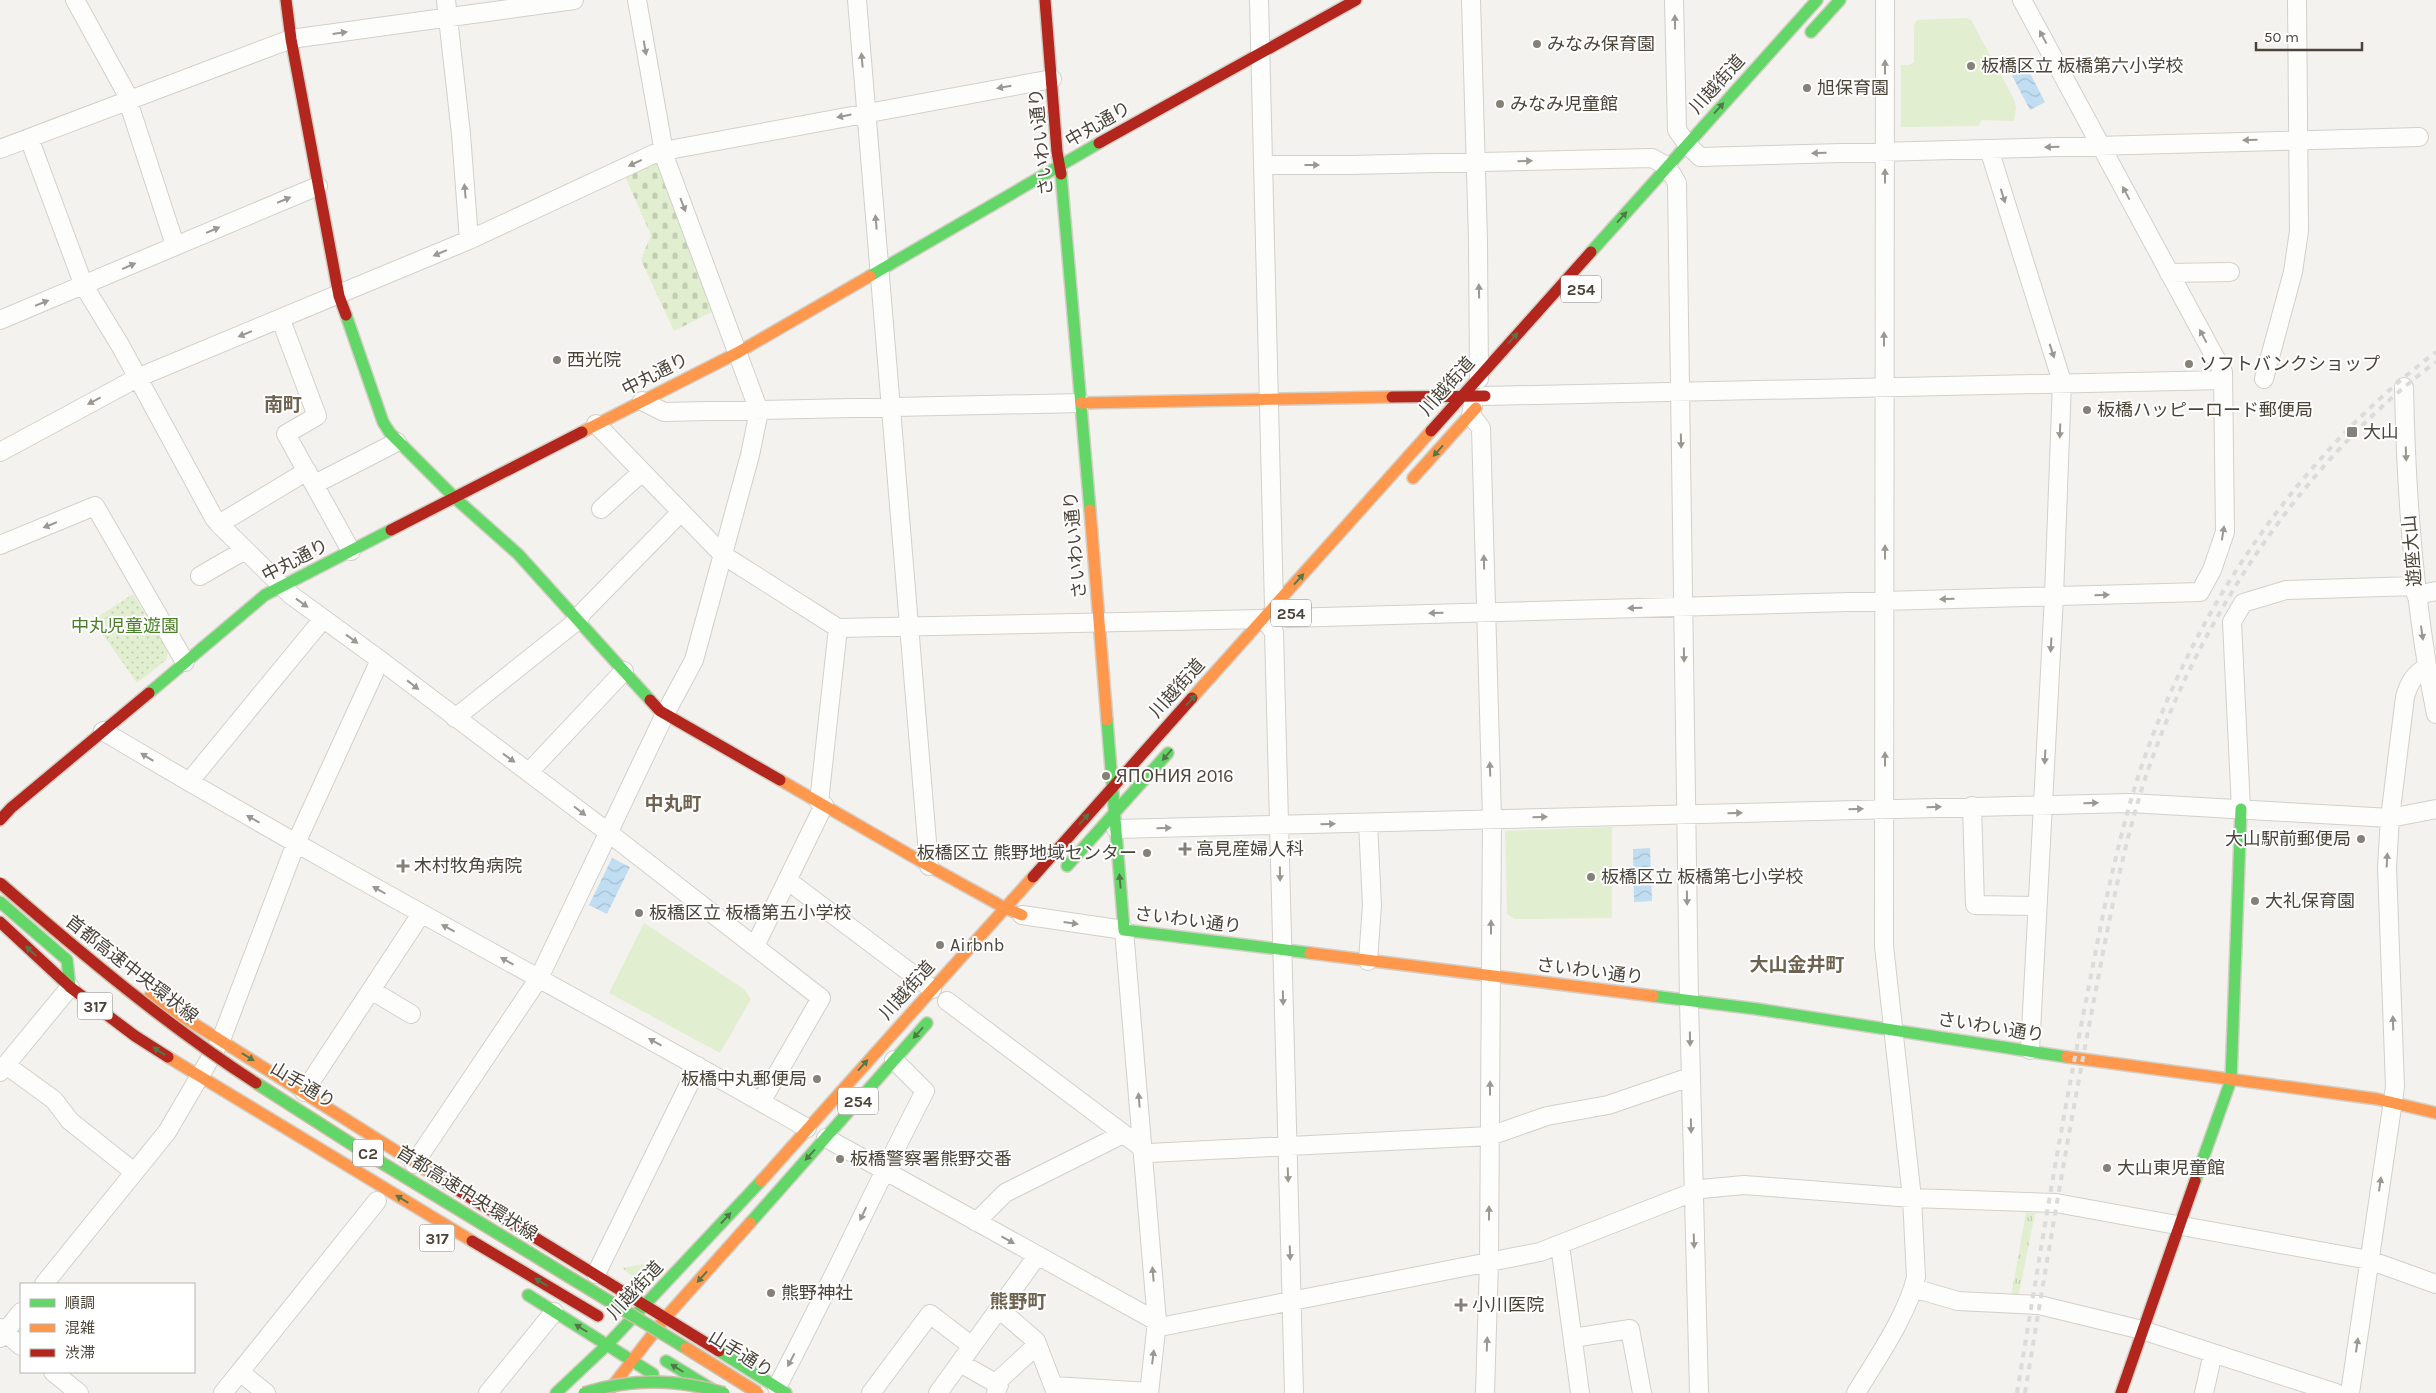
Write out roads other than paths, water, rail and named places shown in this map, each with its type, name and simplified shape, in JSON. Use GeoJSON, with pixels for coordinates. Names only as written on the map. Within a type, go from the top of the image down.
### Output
{"type":"FeatureCollection","features":[{"type":"Feature","properties":{"kind":"main road"},"geometry":{"type":"LineString","coordinates":[[286,0],[291,39],[339,296],[385,426],[397,442],[455,498],[511,546],[665,714],[1004,908],[1023,914]]}},
{"type":"Feature","properties":{"kind":"main road","name":"さいわい通り"},"geometry":{"type":"LineString","coordinates":[[1045,0],[1057,152],[1063,182],[1124,930],[1892,1028],[2083,1059],[2392,1102],[2436,1114]]}},
{"type":"Feature","properties":{"kind":"main road","name":"中丸通り"},"geometry":{"type":"LineString","coordinates":[[0,820],[11,808],[259,600],[282,586],[737,353],[1261,51],[1356,0]]}},
{"type":"Feature","properties":{"kind":"main road","name":"川越街道"},"geometry":{"type":"LineString","coordinates":[[1481,374],[1817,0]]}},
{"type":"Feature","properties":{"kind":"main road"},"geometry":{"type":"LineString","coordinates":[[1802,43],[1840,0]]}},
{"type":"Feature","properties":{"kind":"main road"},"geometry":{"type":"LineString","coordinates":[[1697,160],[1712,143]]}},
{"type":"Feature","properties":{"kind":"main road"},"geometry":{"type":"LineString","coordinates":[[1664,197],[1680,179]]}},
{"type":"Feature","properties":{"kind":"main road","name":"川越街道"},"geometry":{"type":"LineString","coordinates":[[556,1393],[607,1345],[738,1206],[800,1124],[932,989],[1112,788],[1275,619],[1474,396],[1498,382]]}},
{"type":"Feature","properties":{"kind":"main road"},"geometry":{"type":"LineString","coordinates":[[1081,403],[1270,398],[1474,396]]}},
{"type":"Feature","properties":{"kind":"main road","name":"川越街道"},"geometry":{"type":"LineString","coordinates":[[1405,487],[1471,414]]}},
{"type":"Feature","properties":{"kind":"main road","name":"川越街道"},"geometry":{"type":"LineString","coordinates":[[1262,647],[1275,619],[1300,603]]}},
{"type":"Feature","properties":{"kind":"main road"},"geometry":{"type":"LineString","coordinates":[[1060,873],[1115,822],[1178,742]]}},
{"type":"Feature","properties":{"kind":"main road"},"geometry":{"type":"LineString","coordinates":[[2121,1393],[2231,1080],[2241,809]]}},
{"type":"Feature","properties":{"kind":"main road","name":"317"},"geometry":{"type":"LineString","coordinates":[[0,872],[147,994],[218,1044],[304,1092],[414,1164],[596,1274],[778,1391]]}},
{"type":"Feature","properties":{"kind":"main road","name":"首都高速中央環状線"},"geometry":{"type":"LineString","coordinates":[[0,884],[137,998],[232,1068],[758,1393]]}},
{"type":"Feature","properties":{"kind":"main road","name":"首都高速中央環状線"},"geometry":{"type":"LineString","coordinates":[[0,896],[134,1002],[230,1070],[385,1170],[749,1393]]}},
{"type":"Feature","properties":{"kind":"main road"},"geometry":{"type":"LineString","coordinates":[[0,902],[67,960],[70,987]]}},
{"type":"Feature","properties":{"kind":"main road","name":"317"},"geometry":{"type":"LineString","coordinates":[[0,922],[70,987],[135,1036],[598,1316]]}},
{"type":"Feature","properties":{"kind":"main road","name":"川越街道"},"geometry":{"type":"LineString","coordinates":[[607,1393],[666,1318],[943,1005]]}},
{"type":"Feature","properties":{"kind":"main road","name":"山手通り"},"geometry":{"type":"LineString","coordinates":[[218,1044],[231,1062],[611,1294]]}},
{"type":"Feature","properties":{"kind":"main road","name":"317"},"geometry":{"type":"LineString","coordinates":[[200,1077],[211,1093],[304,1153]]}},
{"type":"Feature","properties":{"kind":"main road"},"geometry":{"type":"LineString","coordinates":[[521,1291],[634,1361],[680,1393]]}},
{"type":"Feature","properties":{"kind":"main road","name":"山手通り"},"geometry":{"type":"LineString","coordinates":[[694,1346],[778,1391]]}},
{"type":"Feature","properties":{"kind":"main road"},"geometry":{"type":"LineString","coordinates":[[666,1361],[718,1393]]}},
{"type":"Feature","properties":{"kind":"main road"},"geometry":{"type":"LineString","coordinates":[[584,1393],[622,1382],[656,1380],[690,1384],[724,1393]]}},
{"type":"Feature","properties":{"kind":"main road"},"geometry":{"type":"LineString","coordinates":[[614,1393],[656,1387],[687,1389],[704,1393]]}},
{"type":"Feature","properties":{"kind":"street"},"geometry":{"type":"LineString","coordinates":[[76,0],[129,101],[175,245]]}},
{"type":"Feature","properties":{"kind":"street"},"geometry":{"type":"LineString","coordinates":[[0,149],[291,39],[446,9],[574,0]]}},
{"type":"Feature","properties":{"kind":"street"},"geometry":{"type":"LineString","coordinates":[[414,1164],[539,978],[665,714],[694,660],[750,455],[759,410],[665,158],[637,0]]}},
{"type":"Feature","properties":{"kind":"street"},"geometry":{"type":"LineString","coordinates":[[857,0],[929,866]]}},
{"type":"Feature","properties":{"kind":"street"},"geometry":{"type":"LineString","coordinates":[[1259,0],[1294,1393]]}},
{"type":"Feature","properties":{"kind":"street"},"geometry":{"type":"LineString","coordinates":[[1471,0],[1481,374],[1471,414],[1481,428],[1492,818],[1489,1262],[1485,1393]]}},
{"type":"Feature","properties":{"kind":"street"},"geometry":{"type":"LineString","coordinates":[[1674,0],[1676,130],[1697,160],[1885,150],[1989,149],[2419,137]]}},
{"type":"Feature","properties":{"kind":"street"},"geometry":{"type":"LineString","coordinates":[[1856,1393],[1886,1343],[1913,1288],[1916,1277],[1912,1198],[1884,946],[1885,0]]}},
{"type":"Feature","properties":{"kind":"street"},"geometry":{"type":"LineString","coordinates":[[596,424],[723,555],[838,628],[1275,619],[1485,611],[2200,592],[2212,570],[2225,532],[2222,372],[2022,0]]}},
{"type":"Feature","properties":{"kind":"street"},"geometry":{"type":"LineString","coordinates":[[2264,379],[2293,272],[2299,231],[2297,0]]}},
{"type":"Feature","properties":{"kind":"street"},"geometry":{"type":"LineString","coordinates":[[446,9],[460,134],[469,240]]}},
{"type":"Feature","properties":{"kind":"street"},"geometry":{"type":"LineString","coordinates":[[0,452],[137,378],[339,296],[469,240],[664,150],[1052,78]]}},
{"type":"Feature","properties":{"kind":"street"},"geometry":{"type":"LineString","coordinates":[[29,138],[84,286],[219,524],[282,586],[323,619],[529,772],[821,998],[761,1102]]}},
{"type":"Feature","properties":{"kind":"street"},"geometry":{"type":"LineString","coordinates":[[1989,149],[2062,382],[2054,596],[2030,1050]]}},
{"type":"Feature","properties":{"kind":"street"},"geometry":{"type":"LineString","coordinates":[[1264,165],[1350,166],[1652,158],[1667,166],[1680,179],[1680,392],[1690,1077],[1699,1393]]}},
{"type":"Feature","properties":{"kind":"street"},"geometry":{"type":"LineString","coordinates":[[0,320],[318,186]]}},
{"type":"Feature","properties":{"kind":"street"},"geometry":{"type":"LineString","coordinates":[[2169,272],[2230,272]]}},
{"type":"Feature","properties":{"kind":"street"},"geometry":{"type":"LineString","coordinates":[[281,320],[317,416],[286,434],[351,551]]}},
{"type":"Feature","properties":{"kind":"street"},"geometry":{"type":"LineString","coordinates":[[1474,396],[2223,380]]}},
{"type":"Feature","properties":{"kind":"street","name":"遊座大山"},"geometry":{"type":"LineString","coordinates":[[2404,388],[2408,501],[2416,591],[2436,714]]}},
{"type":"Feature","properties":{"kind":"street"},"geometry":{"type":"LineString","coordinates":[[642,401],[664,412],[1081,403]]}},
{"type":"Feature","properties":{"kind":"street"},"geometry":{"type":"LineString","coordinates":[[219,524],[311,478],[397,442]]}},
{"type":"Feature","properties":{"kind":"street"},"geometry":{"type":"LineString","coordinates":[[601,509],[642,472]]}},
{"type":"Feature","properties":{"kind":"street"},"geometry":{"type":"LineString","coordinates":[[0,545],[95,506],[185,662]]}},
{"type":"Feature","properties":{"kind":"street"},"geometry":{"type":"LineString","coordinates":[[450,715],[578,620],[583,612],[680,512]]}},
{"type":"Feature","properties":{"kind":"street"},"geometry":{"type":"LineString","coordinates":[[200,576],[245,550]]}},
{"type":"Feature","properties":{"kind":"street"},"geometry":{"type":"LineString","coordinates":[[2241,809],[2232,622],[2243,603],[2286,590],[2436,591]]}},
{"type":"Feature","properties":{"kind":"street"},"geometry":{"type":"LineString","coordinates":[[189,782],[323,619]]}},
{"type":"Feature","properties":{"kind":"street"},"geometry":{"type":"LineString","coordinates":[[755,946],[822,803],[838,628]]}},
{"type":"Feature","properties":{"kind":"street"},"geometry":{"type":"LineString","coordinates":[[45,1283],[168,1132],[218,1044],[296,842],[380,660]]}},
{"type":"Feature","properties":{"kind":"street"},"geometry":{"type":"LineString","coordinates":[[2350,1393],[2395,1087],[2387,867],[2390,818],[2405,697],[2409,683],[2418,672],[2427,666]]}},
{"type":"Feature","properties":{"kind":"street"},"geometry":{"type":"LineString","coordinates":[[529,772],[624,671]]}},
{"type":"Feature","properties":{"kind":"street"},"geometry":{"type":"LineString","coordinates":[[103,731],[421,914],[800,1124]]}},
{"type":"Feature","properties":{"kind":"street"},"geometry":{"type":"LineString","coordinates":[[1115,822],[1279,825],[1492,818],[2138,803],[2390,818],[2436,809]]}},
{"type":"Feature","properties":{"kind":"street"},"geometry":{"type":"LineString","coordinates":[[1972,806],[1975,905],[2037,906]]}},
{"type":"Feature","properties":{"kind":"street"},"geometry":{"type":"LineString","coordinates":[[1368,823],[1372,905],[1368,961]]}},
{"type":"Feature","properties":{"kind":"street"},"geometry":{"type":"LineString","coordinates":[[787,880],[932,989]]}},
{"type":"Feature","properties":{"kind":"street"},"geometry":{"type":"LineString","coordinates":[[304,1092],[421,914]]}},
{"type":"Feature","properties":{"kind":"street"},"geometry":{"type":"LineString","coordinates":[[999,1309],[1036,1341],[1055,1389],[1149,1392],[1157,1322],[1124,930],[1023,914]]}},
{"type":"Feature","properties":{"kind":"street"},"geometry":{"type":"LineString","coordinates":[[70,987],[3,1068],[54,1100],[70,1121],[134,1172]]}},
{"type":"Feature","properties":{"kind":"street"},"geometry":{"type":"LineString","coordinates":[[371,990],[411,1014]]}},
{"type":"Feature","properties":{"kind":"street"},"geometry":{"type":"LineString","coordinates":[[943,1005],[1149,1153],[1490,1136],[1547,1116],[1608,1105],[1690,1077]]}},
{"type":"Feature","properties":{"kind":"street"},"geometry":{"type":"LineString","coordinates":[[778,1391],[820,1307],[884,1170],[925,1091],[894,1060]]}},
{"type":"Feature","properties":{"kind":"street"},"geometry":{"type":"LineString","coordinates":[[596,1274],[698,1066]]}},
{"type":"Feature","properties":{"kind":"street"},"geometry":{"type":"LineString","coordinates":[[976,1222],[1005,1193],[1123,1134]]}},
{"type":"Feature","properties":{"kind":"street"},"geometry":{"type":"LineString","coordinates":[[826,1138],[1164,1326],[1540,1252],[1692,1192],[1744,1185],[1912,1198],[2048,1202],[2179,1224],[2369,1260],[2436,1284]]}},
{"type":"Feature","properties":{"kind":"street"},"geometry":{"type":"LineString","coordinates":[[223,1393],[377,1201]]}},
{"type":"Feature","properties":{"kind":"street"},"geometry":{"type":"LineString","coordinates":[[1560,1245],[1580,1393]]}},
{"type":"Feature","properties":{"kind":"street"},"geometry":{"type":"LineString","coordinates":[[938,1393],[1037,1256]]}},
{"type":"Feature","properties":{"kind":"street"},"geometry":{"type":"LineString","coordinates":[[1913,1288],[1958,1301],[2039,1305],[2142,1330],[2336,1393]]}},
{"type":"Feature","properties":{"kind":"street"},"geometry":{"type":"LineString","coordinates":[[488,1393],[554,1312]]}},
{"type":"Feature","properties":{"kind":"street"},"geometry":{"type":"LineString","coordinates":[[20,1313],[2,1333],[20,1345]]}},
{"type":"Feature","properties":{"kind":"street"},"geometry":{"type":"LineString","coordinates":[[871,1393],[930,1314],[972,1346]]}},
{"type":"Feature","properties":{"kind":"street"},"geometry":{"type":"LineString","coordinates":[[1573,1338],[1630,1329],[1642,1393]]}},
{"type":"Feature","properties":{"kind":"street"},"geometry":{"type":"LineString","coordinates":[[960,1363],[997,1389],[1000,1379],[1037,1345]]}},
{"type":"Feature","properties":{"kind":"street"},"geometry":{"type":"LineString","coordinates":[[2204,1393],[2213,1353]]}},
{"type":"Feature","properties":{"kind":"street"},"geometry":{"type":"LineString","coordinates":[[240,1372],[266,1393]]}},
{"type":"Feature","properties":{"kind":"street"},"geometry":{"type":"LineString","coordinates":[[54,1373],[79,1393]]}},
{"type":"Feature","properties":{"kind":"water"},"geometry":{"type":"Polygon","coordinates":[[[2021,56],[2045,102],[2030,110],[2006,64],[2021,56]]]}},
{"type":"Feature","properties":{"kind":"water"},"geometry":{"type":"Polygon","coordinates":[[[1650,848],[1652,901],[1634,902],[1633,849],[1650,848]]]}},
{"type":"Feature","properties":{"kind":"water"},"geometry":{"type":"Polygon","coordinates":[[[612,858],[630,867],[607,914],[589,905],[612,858]]]}},
{"type":"Feature","properties":{"kind":"railway"},"geometry":{"type":"LineString","coordinates":[[2017,1393],[2065,1110],[2109,888],[2133,793],[2166,703],[2193,645],[2225,589],[2260,535],[2299,484],[2341,437],[2387,392],[2436,352]]}},
{"type":"Feature","properties":{"kind":"railway"},"geometry":{"type":"LineString","coordinates":[[2025,1393],[2071,1122],[2112,907],[2134,815],[2165,725],[2192,666],[2223,607],[2258,551],[2297,498],[2340,448],[2386,403],[2436,362]]}},
{"type":"Feature","properties":{"kind":"place","name":"みなみ保育園"},"geometry":{"type":"Point","coordinates":[1537,44]}},
{"type":"Feature","properties":{"kind":"place","name":"板橋区立 板橋第六小学校"},"geometry":{"type":"Point","coordinates":[1971,66]}},
{"type":"Feature","properties":{"kind":"place","name":"旭保育園"},"geometry":{"type":"Point","coordinates":[1807,88]}},
{"type":"Feature","properties":{"kind":"place","name":"みなみ児童館"},"geometry":{"type":"Point","coordinates":[1500,104]}},
{"type":"Feature","properties":{"kind":"place","name":"西光院"},"geometry":{"type":"Point","coordinates":[557,360]}},
{"type":"Feature","properties":{"kind":"place","name":"ソフトバンクショップ"},"geometry":{"type":"Point","coordinates":[2189,364]}},
{"type":"Feature","properties":{"kind":"place","name":"板橋ハッピーロード郵便局"},"geometry":{"type":"Point","coordinates":[2087,410]}},
{"type":"Feature","properties":{"kind":"place","name":"大山"},"geometry":{"type":"Point","coordinates":[2352,432]}},
{"type":"Feature","properties":{"kind":"place","name":"ЯПОНИЯ 2016"},"geometry":{"type":"Point","coordinates":[1106,776]}},
{"type":"Feature","properties":{"kind":"place","name":"大山駅前郵便局"},"geometry":{"type":"Point","coordinates":[2361,839]}},
{"type":"Feature","properties":{"kind":"place","name":"高見産婦人科"},"geometry":{"type":"Point","coordinates":[1185,849]}},
{"type":"Feature","properties":{"kind":"place","name":"板橋区立 熊野地域センター"},"geometry":{"type":"Point","coordinates":[1147,853]}},
{"type":"Feature","properties":{"kind":"place","name":"木村牧角病院"},"geometry":{"type":"Point","coordinates":[403,866]}},
{"type":"Feature","properties":{"kind":"place","name":"板橋区立 板橋第七小学校"},"geometry":{"type":"Point","coordinates":[1591,877]}},
{"type":"Feature","properties":{"kind":"place","name":"大礼保育園"},"geometry":{"type":"Point","coordinates":[2255,901]}},
{"type":"Feature","properties":{"kind":"place","name":"板橋区立 板橋第五小学校"},"geometry":{"type":"Point","coordinates":[639,913]}},
{"type":"Feature","properties":{"kind":"place","name":"Airbnb"},"geometry":{"type":"Point","coordinates":[940,945]}},
{"type":"Feature","properties":{"kind":"place","name":"板橋中丸郵便局"},"geometry":{"type":"Point","coordinates":[817,1079]}},
{"type":"Feature","properties":{"kind":"place","name":"板橋警察署熊野交番"},"geometry":{"type":"Point","coordinates":[840,1159]}},
{"type":"Feature","properties":{"kind":"place","name":"大山東児童館"},"geometry":{"type":"Point","coordinates":[2107,1168]}},
{"type":"Feature","properties":{"kind":"place","name":"熊野神社"},"geometry":{"type":"Point","coordinates":[771,1293]}},
{"type":"Feature","properties":{"kind":"place","name":"小川医院"},"geometry":{"type":"Point","coordinates":[1461,1305]}},
{"type":"Feature","properties":{"kind":"district","name":"南町"},"geometry":{"type":"Point","coordinates":[283,405]}},
{"type":"Feature","properties":{"kind":"district","name":"中丸町"},"geometry":{"type":"Point","coordinates":[673,804]}},
{"type":"Feature","properties":{"kind":"district","name":"大山金井町"},"geometry":{"type":"Point","coordinates":[1797,965]}},
{"type":"Feature","properties":{"kind":"district","name":"熊野町"},"geometry":{"type":"Point","coordinates":[1018,1302]}},
{"type":"Feature","properties":{"kind":"park label","name":"中丸児童遊園"},"geometry":{"type":"Point","coordinates":[125,626]}}]}
